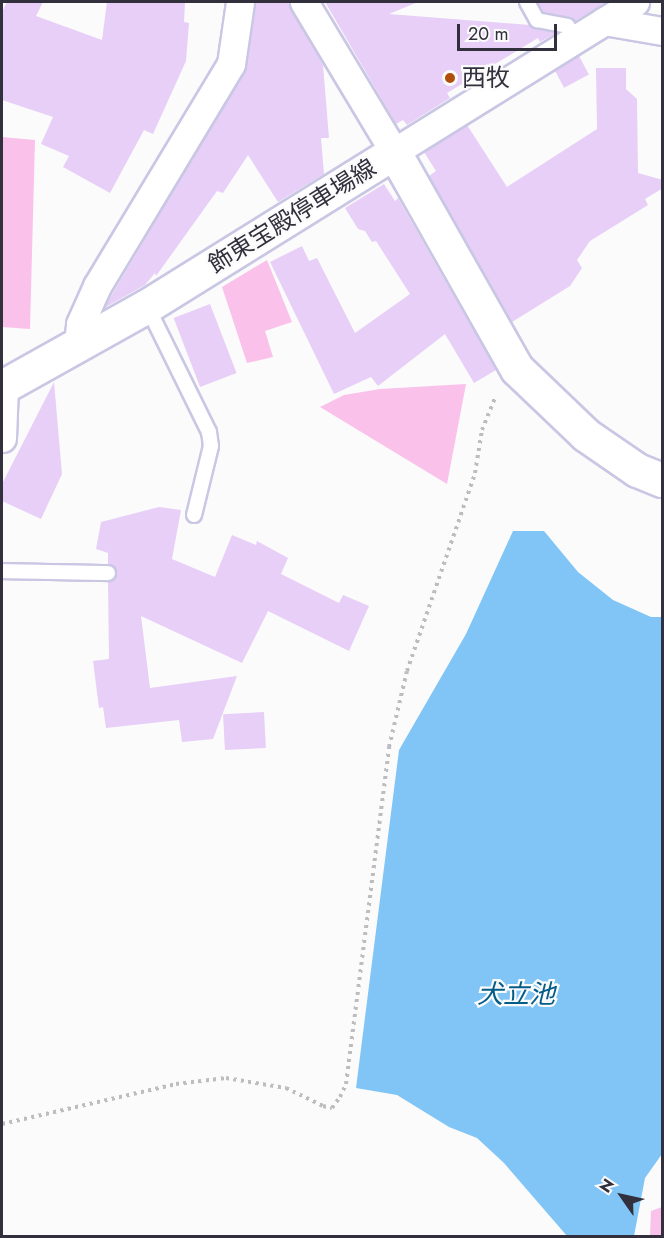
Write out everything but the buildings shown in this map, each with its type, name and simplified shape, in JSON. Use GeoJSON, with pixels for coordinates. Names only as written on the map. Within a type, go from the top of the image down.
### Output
{"type":"FeatureCollection","features":[{"type":"Feature","properties":{"kind":"main road","name":"飾東宝殿停車場線"},"geometry":{"type":"LineString","coordinates":[[3,387],[147,306],[394,152],[517,369],[586,435],[637,470],[663,480]]}},
{"type":"Feature","properties":{"kind":"street"},"geometry":{"type":"LineString","coordinates":[[78,344],[80,324],[97,286],[231,64],[240,2]]}},
{"type":"Feature","properties":{"kind":"street"},"geometry":{"type":"LineString","coordinates":[[304,2],[394,152],[635,2]]}},
{"type":"Feature","properties":{"kind":"street"},"geometry":{"type":"LineString","coordinates":[[604,21],[663,31]]}},
{"type":"Feature","properties":{"kind":"street"},"geometry":{"type":"LineString","coordinates":[[2,438],[3,387]]}},
{"type":"Feature","properties":{"kind":"lane"},"geometry":{"type":"LineString","coordinates":[[527,2],[537,20],[567,26],[577,38]]}},
{"type":"Feature","properties":{"kind":"lane"},"geometry":{"type":"LineString","coordinates":[[147,306],[209,432],[211,446],[194,515]]}},
{"type":"Feature","properties":{"kind":"lane"},"geometry":{"type":"LineString","coordinates":[[2,571],[108,573]]}},
{"type":"Feature","properties":{"kind":"path"},"geometry":{"type":"LineString","coordinates":[[2,1124],[176,1084],[226,1078],[286,1088],[332,1108],[340,1097],[346,1084],[389,747],[407,671],[474,473],[490,402],[517,369]]}},
{"type":"Feature","properties":{"kind":"shaded area"},"geometry":{"type":"Polygon","coordinates":[[[2,137],[35,140],[30,329],[2,327],[2,137]]]}},
{"type":"Feature","properties":{"kind":"shaded area"},"geometry":{"type":"Polygon","coordinates":[[[267,260],[292,322],[265,331],[273,357],[247,363],[222,287],[267,260]]]}},
{"type":"Feature","properties":{"kind":"shaded area"},"geometry":{"type":"Polygon","coordinates":[[[466,384],[447,484],[320,407],[344,395],[380,389],[466,384]]]}},
{"type":"Feature","properties":{"kind":"shaded area"},"geometry":{"type":"Polygon","coordinates":[[[662,1207],[662,1236],[650,1236],[651,1211],[662,1207]]]}},
{"type":"Feature","properties":{"kind":"water","name":"犬立池"},"geometry":{"type":"Polygon","coordinates":[[[513,531],[544,531],[578,572],[613,600],[651,617],[662,617],[662,1154],[645,1178],[634,1236],[567,1236],[504,1163],[477,1138],[449,1127],[397,1095],[356,1088],[399,750],[466,634],[513,531]]]}},
{"type":"Feature","properties":{"kind":"place","name":"西牧"},"geometry":{"type":"Point","coordinates":[450,78]}}]}
